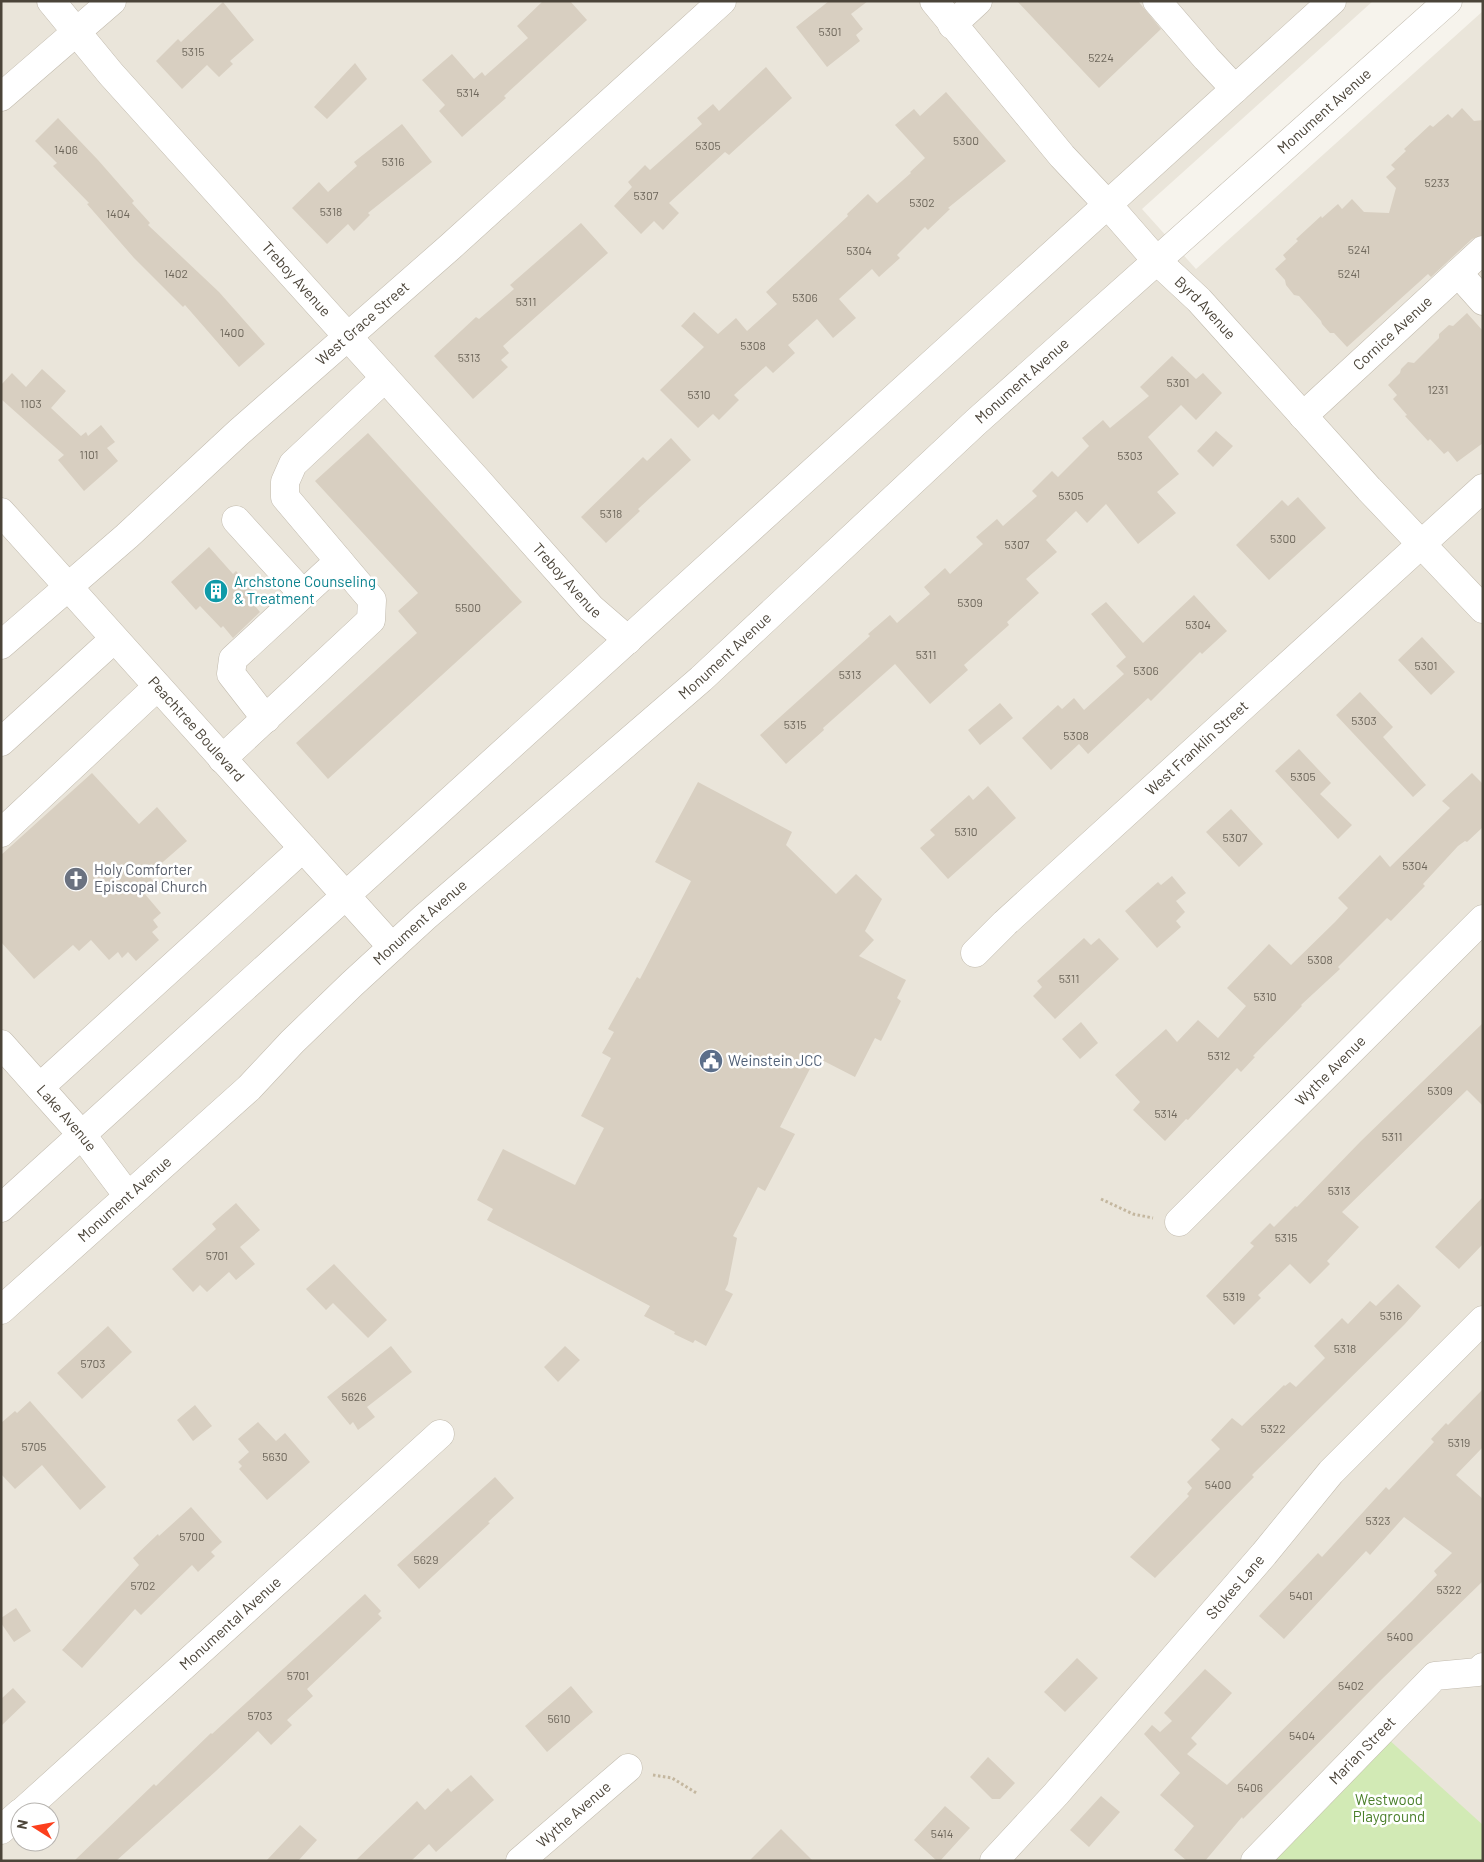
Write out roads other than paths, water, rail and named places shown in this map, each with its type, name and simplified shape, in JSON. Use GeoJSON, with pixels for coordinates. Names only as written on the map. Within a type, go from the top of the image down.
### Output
{"type":"FeatureCollection","features":[{"type":"Feature","properties":{"kind":"street","name":"Treboy Avenue"},"geometry":{"type":"LineString","coordinates":[[51,1],[110,74],[591,608],[628,640]]}},
{"type":"Feature","properties":{"kind":"street"},"geometry":{"type":"LineString","coordinates":[[1,97],[112,1]]}},
{"type":"Feature","properties":{"kind":"street","name":"West Grace Street"},"geometry":{"type":"LineString","coordinates":[[1,645],[127,536],[239,432],[348,337],[722,1]]}},
{"type":"Feature","properties":{"kind":"street","name":"Byrd Avenue"},"geometry":{"type":"LineString","coordinates":[[934,1],[1062,156],[1156,260],[1199,300],[1369,489],[1483,609]]}},
{"type":"Feature","properties":{"kind":"street"},"geometry":{"type":"LineString","coordinates":[[952,25],[978,1]]}},
{"type":"Feature","properties":{"kind":"street"},"geometry":{"type":"LineString","coordinates":[[1157,1],[1235,89]]}},
{"type":"Feature","properties":{"kind":"street"},"geometry":{"type":"LineString","coordinates":[[1,1208],[1332,1]]}},
{"type":"Feature","properties":{"kind":"street","name":"Monument Avenue"},"geometry":{"type":"LineString","coordinates":[[1,1310],[249,1088],[292,1042],[392,947],[702,679],[976,422],[1448,1]]}},
{"type":"Feature","properties":{"kind":"street","name":"Cornice Avenue"},"geometry":{"type":"LineString","coordinates":[[1303,416],[1483,250]]}},
{"type":"Feature","properties":{"kind":"street"},"geometry":{"type":"LineString","coordinates":[[1458,273],[1483,301]]}},
{"type":"Feature","properties":{"kind":"street"},"geometry":{"type":"LineString","coordinates":[[222,759],[371,620],[372,600],[285,497],[285,482],[293,464],[385,378]]}},
{"type":"Feature","properties":{"kind":"street","name":"West Franklin Street"},"geometry":{"type":"LineString","coordinates":[[975,954],[1005,924],[1420,543],[1483,488]]}},
{"type":"Feature","properties":{"kind":"street","name":"Peachtree Boulevard"},"geometry":{"type":"LineString","coordinates":[[1,512],[392,947]]}},
{"type":"Feature","properties":{"kind":"street"},"geometry":{"type":"LineString","coordinates":[[236,520],[303,594]]}},
{"type":"Feature","properties":{"kind":"street"},"geometry":{"type":"LineString","coordinates":[[266,718],[231,674],[233,659],[339,561]]}},
{"type":"Feature","properties":{"kind":"street"},"geometry":{"type":"LineString","coordinates":[[1,742],[114,639]]}},
{"type":"Feature","properties":{"kind":"street"},"geometry":{"type":"LineString","coordinates":[[1,833],[157,687]]}},
{"type":"Feature","properties":{"kind":"street"},"geometry":{"type":"LineString","coordinates":[[40,1087],[303,848]]}},
{"type":"Feature","properties":{"kind":"street","name":"Wythe Avenue"},"geometry":{"type":"LineString","coordinates":[[1179,1222],[1483,919]]}},
{"type":"Feature","properties":{"kind":"street","name":"Lake Avenue"},"geometry":{"type":"LineString","coordinates":[[1,1044],[82,1135],[128,1196]]}},
{"type":"Feature","properties":{"kind":"street","name":"Stokes Lane"},"geometry":{"type":"LineString","coordinates":[[994,1861],[1056,1794],[1264,1554],[1331,1472],[1483,1320]]}},
{"type":"Feature","properties":{"kind":"street","name":"Monumental Avenue"},"geometry":{"type":"LineString","coordinates":[[33,1802],[440,1434]]}},
{"type":"Feature","properties":{"kind":"street","name":"Marian Street"},"geometry":{"type":"LineString","coordinates":[[1255,1861],[1435,1676],[1481,1671]]}},
{"type":"Feature","properties":{"kind":"street","name":"Wythe Avenue"},"geometry":{"type":"LineString","coordinates":[[520,1861],[628,1768]]}},
{"type":"Feature","properties":{"kind":"place","name":"Archstone Counseling & Treatment"},"geometry":{"type":"Point","coordinates":[216,591]}},
{"type":"Feature","properties":{"kind":"place","name":"Holy Comforter Episcopal Church"},"geometry":{"type":"Point","coordinates":[76,879]}},
{"type":"Feature","properties":{"kind":"place","name":"Weinstein JCC"},"geometry":{"type":"Point","coordinates":[711,1061]}},
{"type":"Feature","properties":{"kind":"park label","name":"Westwood Playground"},"geometry":{"type":"Point","coordinates":[1389,1808]}}]}
